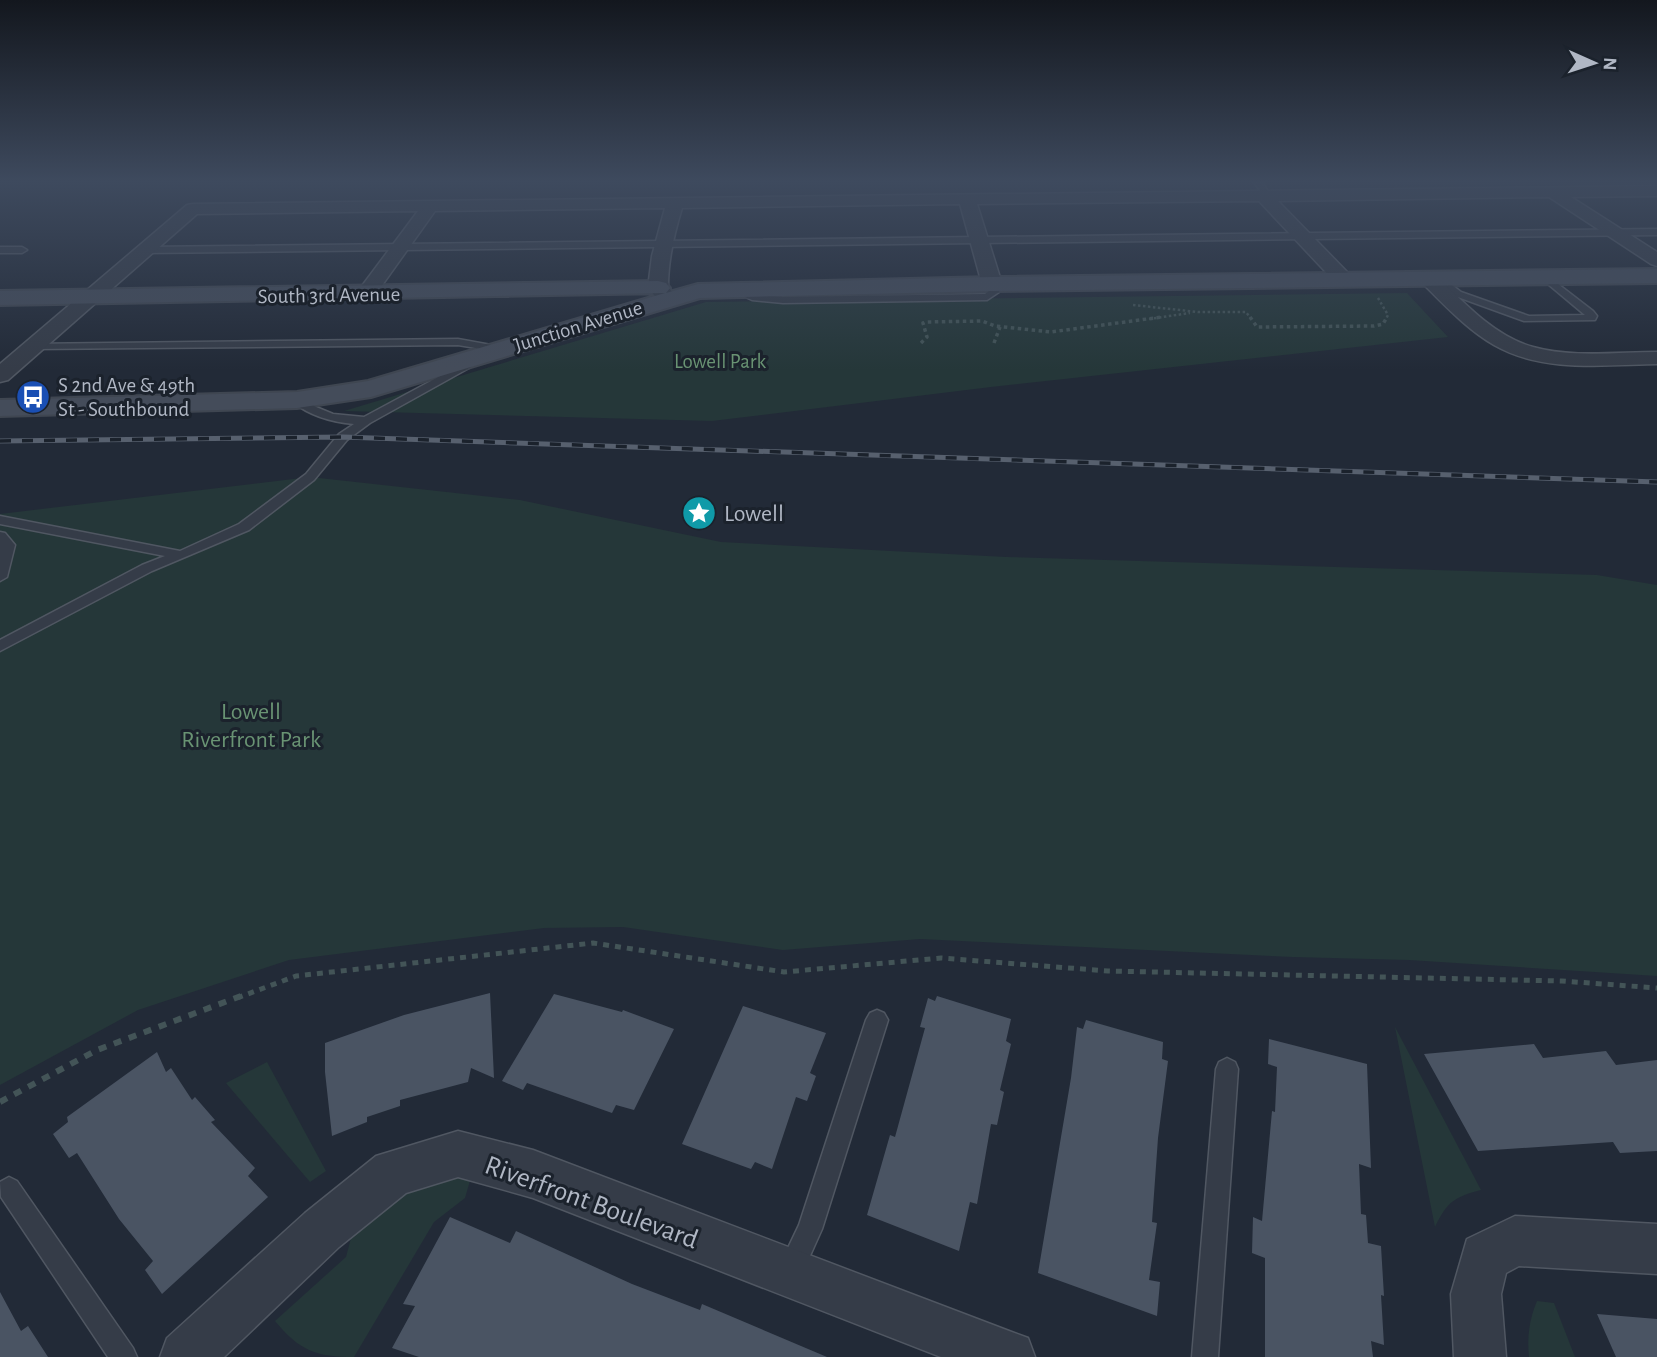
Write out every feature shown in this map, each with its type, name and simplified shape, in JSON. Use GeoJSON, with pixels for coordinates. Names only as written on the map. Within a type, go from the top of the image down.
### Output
{"type":"FeatureCollection","features":[{"type":"Feature","properties":{"kind":"street"},"geometry":{"type":"LineString","coordinates":[[0,375],[153,243]]}},
{"type":"Feature","properties":{"kind":"street"},"geometry":{"type":"LineString","coordinates":[[664,243],[662,291],[748,284],[830,287]]}},
{"type":"Feature","properties":{"kind":"street"},"geometry":{"type":"LineString","coordinates":[[980,243],[992,284]]}},
{"type":"Feature","properties":{"kind":"street"},"geometry":{"type":"LineString","coordinates":[[1312,243],[1353,280]]}},
{"type":"Feature","properties":{"kind":"street"},"geometry":{"type":"LineString","coordinates":[[1631,243],[1657,260]]}},
{"type":"Feature","properties":{"kind":"street"},"geometry":{"type":"LineString","coordinates":[[366,294],[402,245]]}},
{"type":"Feature","properties":{"kind":"street","name":"South 3rd Avenue"},"geometry":{"type":"LineString","coordinates":[[0,298],[698,291],[992,284],[1657,276]]}},
{"type":"Feature","properties":{"kind":"street"},"geometry":{"type":"LineString","coordinates":[[1433,278],[1492,334],[1527,352],[1569,358],[1657,358]]}},
{"type":"Feature","properties":{"kind":"street","name":"Junction Avenue"},"geometry":{"type":"LineString","coordinates":[[0,408],[297,400],[371,389],[489,354],[662,291]]}},
{"type":"Feature","properties":{"kind":"street","name":"Riverfront Boulevard"},"geometry":{"type":"LineString","coordinates":[[204,1353],[322,1230],[393,1172],[458,1154],[533,1174],[1009,1357]]}},
{"type":"Feature","properties":{"kind":"street"},"geometry":{"type":"LineString","coordinates":[[1480,1357],[1476,1294],[1485,1256],[1515,1241],[1657,1248]]}},
{"type":"Feature","properties":{"kind":"lane"},"geometry":{"type":"LineString","coordinates":[[145,250],[548,243]]}},
{"type":"Feature","properties":{"kind":"lane"},"geometry":{"type":"LineString","coordinates":[[0,250],[22,250]]}},
{"type":"Feature","properties":{"kind":"lane"},"geometry":{"type":"LineString","coordinates":[[1433,278],[1458,294],[1528,318],[1591,318],[1592,316],[1545,277]]}},
{"type":"Feature","properties":{"kind":"lane"},"geometry":{"type":"LineString","coordinates":[[733,289],[755,298],[783,300],[987,297],[994,292],[992,284]]}},
{"type":"Feature","properties":{"kind":"lane"},"geometry":{"type":"LineString","coordinates":[[0,646],[147,568],[244,527],[310,477],[343,436],[489,354],[487,347],[458,342],[32,346]]}},
{"type":"Feature","properties":{"kind":"lane"},"geometry":{"type":"LineString","coordinates":[[297,400],[305,408],[352,422],[366,421]]}},
{"type":"Feature","properties":{"kind":"lane"},"geometry":{"type":"LineString","coordinates":[[0,520],[181,555]]}},
{"type":"Feature","properties":{"kind":"lane"},"geometry":{"type":"LineString","coordinates":[[0,536],[8,545],[0,576]]}},
{"type":"Feature","properties":{"kind":"lane"},"geometry":{"type":"LineString","coordinates":[[789,1274],[810,1228],[877,1020]]}},
{"type":"Feature","properties":{"kind":"lane"},"geometry":{"type":"LineString","coordinates":[[1205,1357],[1227,1069]]}},
{"type":"Feature","properties":{"kind":"lane"},"geometry":{"type":"LineString","coordinates":[[9,1189],[124,1357]]}},
{"type":"Feature","properties":{"kind":"path"},"geometry":{"type":"LineString","coordinates":[[1132,304],[1198,312],[1246,312],[1257,327],[1382,324],[1388,315],[1386,310],[1353,280]]}},
{"type":"Feature","properties":{"kind":"path"},"geometry":{"type":"LineString","coordinates":[[921,343],[927,337],[923,323],[982,321],[1000,327],[1051,332],[1198,312]]}},
{"type":"Feature","properties":{"kind":"path"},"geometry":{"type":"LineString","coordinates":[[994,343],[1000,327]]}},
{"type":"Feature","properties":{"kind":"path"},"geometry":{"type":"LineString","coordinates":[[0,1102],[97,1050],[296,976],[593,943],[783,972],[941,958],[1108,971],[1562,981],[1657,988]]}},
{"type":"Feature","properties":{"kind":"green space","name":"Lowell Park"},"geometry":{"type":"Polygon","coordinates":[[[1407,293],[1448,337],[991,387],[712,421],[344,411],[706,302],[1407,293]]]}},
{"type":"Feature","properties":{"kind":"green space","name":"Lowell Riverfront Park"},"geometry":{"type":"Polygon","coordinates":[[[310,477],[520,500],[721,542],[1006,557],[1597,575],[1657,585],[1657,976],[1409,960],[920,939],[783,950],[623,927],[544,928],[289,960],[138,1010],[0,1085],[0,514],[310,477]]]}},
{"type":"Feature","properties":{"kind":"green space"},"geometry":{"type":"Polygon","coordinates":[[[1395,1027],[1481,1190],[1452,1202],[1435,1227],[1395,1027]]]}},
{"type":"Feature","properties":{"kind":"green space"},"geometry":{"type":"Polygon","coordinates":[[[267,1062],[326,1171],[310,1182],[226,1083],[267,1062]]]}},
{"type":"Feature","properties":{"kind":"green space"},"geometry":{"type":"Polygon","coordinates":[[[472,1174],[465,1198],[434,1222],[354,1357],[319,1354],[301,1346],[275,1321],[346,1257],[355,1223],[390,1194],[441,1179],[472,1174]]]}},
{"type":"Feature","properties":{"kind":"green space"},"geometry":{"type":"Polygon","coordinates":[[[1537,1301],[1554,1303],[1575,1357],[1529,1357],[1529,1329],[1537,1301]]]}},
{"type":"Feature","properties":{"kind":"building"},"geometry":{"type":"Polygon","coordinates":[[[490,993],[494,1078],[471,1068],[468,1082],[400,1100],[400,1106],[367,1117],[367,1122],[332,1136],[325,1072],[325,1043],[404,1015],[490,993]]]}},
{"type":"Feature","properties":{"kind":"building"},"geometry":{"type":"Polygon","coordinates":[[[554,994],[622,1012],[623,1010],[674,1029],[634,1110],[616,1105],[612,1113],[527,1083],[523,1090],[502,1081],[554,994]]]}},
{"type":"Feature","properties":{"kind":"building"},"geometry":{"type":"Polygon","coordinates":[[[937,996],[1011,1019],[1006,1041],[1011,1044],[1000,1090],[1004,1092],[997,1125],[991,1124],[977,1204],[970,1202],[959,1251],[867,1215],[890,1135],[895,1137],[925,1028],[920,1027],[928,998],[935,1001],[937,996]]]}},
{"type":"Feature","properties":{"kind":"building"},"geometry":{"type":"Polygon","coordinates":[[[743,1006],[826,1033],[810,1073],[816,1076],[807,1101],[796,1097],[772,1169],[755,1162],[751,1169],[682,1144],[743,1006]]]}},
{"type":"Feature","properties":{"kind":"building"},"geometry":{"type":"Polygon","coordinates":[[[1086,1020],[1163,1042],[1162,1059],[1168,1061],[1158,1138],[1152,1222],[1157,1223],[1149,1280],[1160,1282],[1157,1316],[1038,1273],[1077,1027],[1083,1029],[1086,1020]]]}},
{"type":"Feature","properties":{"kind":"building"},"geometry":{"type":"Polygon","coordinates":[[[1269,1039],[1367,1064],[1371,1168],[1359,1164],[1361,1214],[1366,1215],[1368,1243],[1381,1246],[1384,1296],[1381,1295],[1384,1345],[1371,1341],[1373,1357],[1265,1357],[1265,1258],[1252,1253],[1253,1217],[1262,1221],[1272,1111],[1275,1112],[1277,1067],[1268,1064],[1269,1039]]]}},
{"type":"Feature","properties":{"kind":"building"},"geometry":{"type":"Polygon","coordinates":[[[1534,1044],[1543,1058],[1606,1051],[1616,1065],[1657,1060],[1657,1151],[1620,1153],[1613,1142],[1478,1151],[1424,1054],[1534,1044]]]}},
{"type":"Feature","properties":{"kind":"building"},"geometry":{"type":"Polygon","coordinates":[[[157,1052],[166,1072],[171,1068],[192,1100],[195,1097],[215,1120],[211,1122],[255,1168],[248,1176],[268,1197],[162,1294],[145,1270],[153,1261],[119,1219],[77,1153],[69,1158],[53,1134],[68,1122],[67,1117],[157,1052]]]}},
{"type":"Feature","properties":{"kind":"building"},"geometry":{"type":"Polygon","coordinates":[[[450,1217],[510,1243],[516,1231],[632,1284],[700,1310],[702,1304],[827,1357],[419,1357],[392,1348],[415,1306],[403,1304],[450,1217]]]}},
{"type":"Feature","properties":{"kind":"building"},"geometry":{"type":"Polygon","coordinates":[[[0,1292],[21,1331],[28,1326],[48,1357],[0,1357],[0,1292]]]}},
{"type":"Feature","properties":{"kind":"building"},"geometry":{"type":"Polygon","coordinates":[[[1597,1314],[1657,1319],[1657,1357],[1616,1357],[1597,1314]]]}},
{"type":"Feature","properties":{"kind":"railway"},"geometry":{"type":"LineString","coordinates":[[0,441],[343,437],[1657,482]]}},
{"type":"Feature","properties":{"kind":"place","name":"S 2nd Ave & 49th St - Southbound"},"geometry":{"type":"Point","coordinates":[33,397]}},
{"type":"Feature","properties":{"kind":"place","name":"Lowell"},"geometry":{"type":"Point","coordinates":[699,513]}}]}
